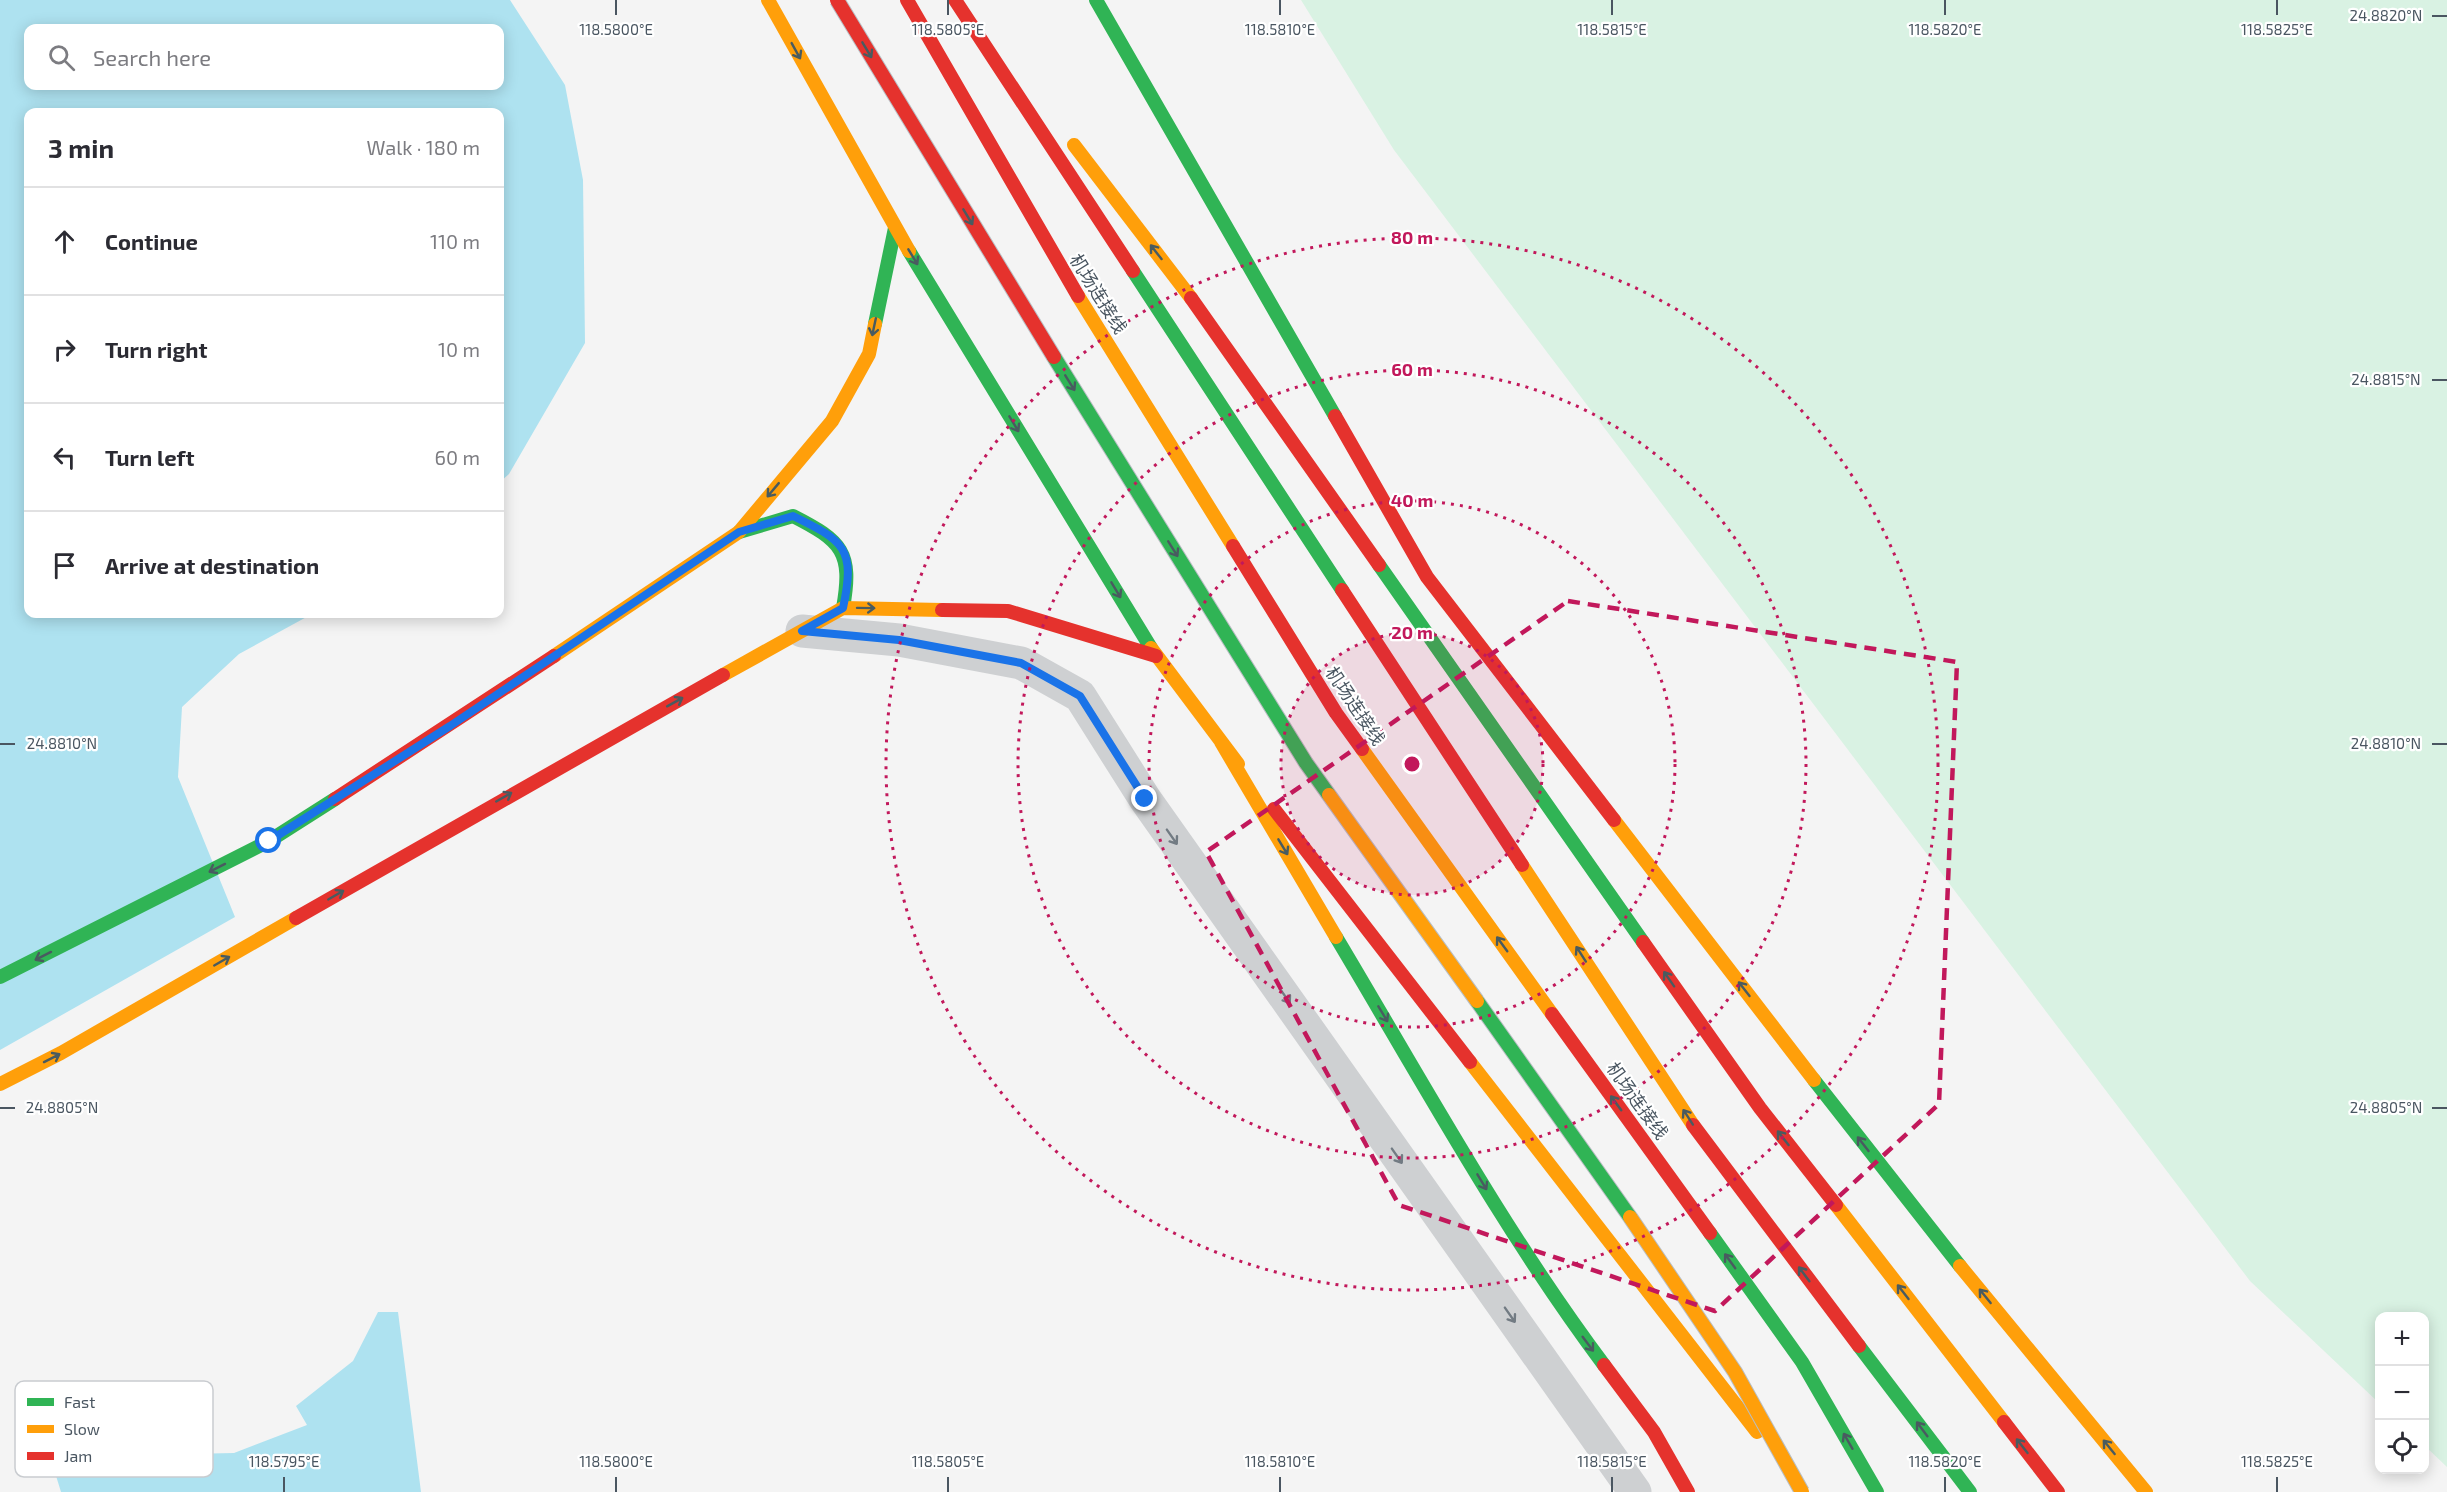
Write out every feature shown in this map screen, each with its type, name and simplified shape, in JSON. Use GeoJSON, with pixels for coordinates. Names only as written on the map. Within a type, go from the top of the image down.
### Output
{"type":"FeatureCollection","features":[{"type":"Feature","properties":{"kind":"main road"},"geometry":{"type":"LineString","coordinates":[[766,0],[895,228],[1156,656],[1803,1492]]}},
{"type":"Feature","properties":{"kind":"main road"},"geometry":{"type":"LineString","coordinates":[[837,0],[1026,313],[1306,763],[1609,1185],[1735,1372],[1803,1492]]}},
{"type":"Feature","properties":{"kind":"main road","name":"机场连接线"},"geometry":{"type":"LineString","coordinates":[[907,0],[1049,249],[1336,713],[1802,1362],[1877,1492]]}},
{"type":"Feature","properties":{"kind":"main road"},"geometry":{"type":"LineString","coordinates":[[955,0],[1709,1150],[1970,1492]]}},
{"type":"Feature","properties":{"kind":"main road"},"geometry":{"type":"LineString","coordinates":[[962,0],[1034,93]]}},
{"type":"Feature","properties":{"kind":"main road"},"geometry":{"type":"LineString","coordinates":[[1096,0],[1427,577],[1911,1206],[2146,1492]]}},
{"type":"Feature","properties":{"kind":"main road"},"geometry":{"type":"LineString","coordinates":[[1062,130],[1191,298],[1760,1108],[2058,1492]]}},
{"type":"Feature","properties":{"kind":"main road"},"geometry":{"type":"LineString","coordinates":[[0,977],[269,841],[450,726],[739,532],[831,420],[869,354],[895,228]]}},
{"type":"Feature","properties":{"kind":"main road"},"geometry":{"type":"LineString","coordinates":[[739,532],[793,516],[833,536],[845,550],[849,582],[843,608]]}},
{"type":"Feature","properties":{"kind":"main road"},"geometry":{"type":"LineString","coordinates":[[0,1084],[61,1053],[519,789],[843,608],[1008,610],[1156,656]]}},
{"type":"Feature","properties":{"kind":"main road"},"geometry":{"type":"LineString","coordinates":[[1221,742],[1508,1226],[1565,1313],[1654,1432],[1688,1492]]}},
{"type":"Feature","properties":{"kind":"street"},"geometry":{"type":"LineString","coordinates":[[802,631],[899,640],[1021,663],[1080,696],[1145,799],[1635,1492]]}},
{"type":"Feature","properties":{"kind":"highlighted area"},"geometry":{"type":"Polygon","coordinates":[[[1568,601],[1957,662],[1939,1104],[1715,1311],[1399,1205],[1206,852],[1568,601]]]}},
{"type":"Feature","properties":{"kind":"green space"},"geometry":{"type":"Polygon","coordinates":[[[1301,0],[2447,0],[2447,1467],[2429,1450],[2429,1312],[2375,1312],[2375,1399],[2250,1281],[1394,150],[1301,0]]]}},
{"type":"Feature","properties":{"kind":"water"},"geometry":{"type":"Polygon","coordinates":[[[0,0],[510,0],[565,85],[583,180],[585,343],[509,474],[504,478],[504,108],[24,108],[24,618],[305,618],[239,654],[182,707],[178,777],[235,917],[0,1050],[0,0]]]}},
{"type":"Feature","properties":{"kind":"water"},"geometry":{"type":"Polygon","coordinates":[[[378,1312],[398,1312],[421,1492],[61,1492],[56,1477],[213,1477],[213,1453],[234,1453],[307,1425],[296,1406],[353,1361],[378,1312]]]}},
{"type":"Feature","properties":{"kind":"traffic: fast"},"geometry":{"type":"LineString","coordinates":[[1096,0],[1335,416]]}},
{"type":"Feature","properties":{"kind":"traffic: fast"},"geometry":{"type":"LineString","coordinates":[[875,324],[895,228]]}},
{"type":"Feature","properties":{"kind":"traffic: fast"},"geometry":{"type":"LineString","coordinates":[[909,251],[1151,648]]}},
{"type":"Feature","properties":{"kind":"traffic: fast"},"geometry":{"type":"LineString","coordinates":[[1133,271],[1342,590]]}},
{"type":"Feature","properties":{"kind":"traffic: fast"},"geometry":{"type":"LineString","coordinates":[[1054,357],[1306,763],[1329,795]]}},
{"type":"Feature","properties":{"kind":"traffic: fast"},"geometry":{"type":"LineString","coordinates":[[739,532],[793,516],[823,533],[840,550],[844,561],[846,589],[843,608]]}},
{"type":"Feature","properties":{"kind":"traffic: fast"},"geometry":{"type":"LineString","coordinates":[[1379,565],[1643,942]]}},
{"type":"Feature","properties":{"kind":"traffic: fast"},"geometry":{"type":"LineString","coordinates":[[0,977],[269,841],[335,799]]}},
{"type":"Feature","properties":{"kind":"traffic: fast"},"geometry":{"type":"LineString","coordinates":[[1336,937],[1497,1208],[1567,1314],[1604,1365]]}},
{"type":"Feature","properties":{"kind":"traffic: fast"},"geometry":{"type":"LineString","coordinates":[[1477,1001],[1630,1217]]}},
{"type":"Feature","properties":{"kind":"traffic: fast"},"geometry":{"type":"LineString","coordinates":[[1814,1080],[1960,1266]]}},
{"type":"Feature","properties":{"kind":"traffic: fast"},"geometry":{"type":"LineString","coordinates":[[1710,1233],[1802,1362],[1877,1492]]}},
{"type":"Feature","properties":{"kind":"traffic: fast"},"geometry":{"type":"LineString","coordinates":[[1859,1346],[1970,1492]]}},
{"type":"Feature","properties":{"kind":"traffic: slow"},"geometry":{"type":"LineString","coordinates":[[768,0],[909,251]]}},
{"type":"Feature","properties":{"kind":"traffic: slow"},"geometry":{"type":"LineString","coordinates":[[1074,145],[1191,298]]}},
{"type":"Feature","properties":{"kind":"traffic: slow"},"geometry":{"type":"LineString","coordinates":[[1078,296],[1233,546]]}},
{"type":"Feature","properties":{"kind":"traffic: slow"},"geometry":{"type":"LineString","coordinates":[[554,656],[739,532],[832,421],[869,354],[875,324]]}},
{"type":"Feature","properties":{"kind":"traffic: slow"},"geometry":{"type":"LineString","coordinates":[[723,675],[843,608],[942,610]]}},
{"type":"Feature","properties":{"kind":"traffic: slow"},"geometry":{"type":"LineString","coordinates":[[1151,648],[1238,764]]}},
{"type":"Feature","properties":{"kind":"traffic: slow"},"geometry":{"type":"LineString","coordinates":[[1221,742],[1336,937]]}},
{"type":"Feature","properties":{"kind":"traffic: slow"},"geometry":{"type":"LineString","coordinates":[[1362,749],[1552,1014]]}},
{"type":"Feature","properties":{"kind":"traffic: slow"},"geometry":{"type":"LineString","coordinates":[[1329,795],[1477,1001]]}},
{"type":"Feature","properties":{"kind":"traffic: slow"},"geometry":{"type":"LineString","coordinates":[[1614,820],[1814,1080]]}},
{"type":"Feature","properties":{"kind":"traffic: slow"},"geometry":{"type":"LineString","coordinates":[[1522,865],[1693,1125]]}},
{"type":"Feature","properties":{"kind":"traffic: slow"},"geometry":{"type":"LineString","coordinates":[[0,1084],[61,1053],[296,918]]}},
{"type":"Feature","properties":{"kind":"traffic: slow"},"geometry":{"type":"LineString","coordinates":[[1470,1062],[1757,1432]]}},
{"type":"Feature","properties":{"kind":"traffic: slow"},"geometry":{"type":"LineString","coordinates":[[1836,1205],[2004,1422]]}},
{"type":"Feature","properties":{"kind":"traffic: slow"},"geometry":{"type":"LineString","coordinates":[[1630,1217],[1735,1372],[1802,1492]]}},
{"type":"Feature","properties":{"kind":"traffic: slow"},"geometry":{"type":"LineString","coordinates":[[1960,1266],[2146,1492]]}},
{"type":"Feature","properties":{"kind":"traffic: jam"},"geometry":{"type":"LineString","coordinates":[[837,0],[1054,357]]}},
{"type":"Feature","properties":{"kind":"traffic: jam"},"geometry":{"type":"LineString","coordinates":[[907,0],[1078,296]]}},
{"type":"Feature","properties":{"kind":"traffic: jam"},"geometry":{"type":"LineString","coordinates":[[955,0],[1133,271]]}},
{"type":"Feature","properties":{"kind":"traffic: jam"},"geometry":{"type":"LineString","coordinates":[[1191,298],[1379,565]]}},
{"type":"Feature","properties":{"kind":"traffic: jam"},"geometry":{"type":"LineString","coordinates":[[1335,416],[1427,577],[1614,820]]}},
{"type":"Feature","properties":{"kind":"traffic: jam"},"geometry":{"type":"LineString","coordinates":[[1233,546],[1336,713],[1362,749]]}},
{"type":"Feature","properties":{"kind":"traffic: jam"},"geometry":{"type":"LineString","coordinates":[[1342,590],[1522,865]]}},
{"type":"Feature","properties":{"kind":"traffic: jam"},"geometry":{"type":"LineString","coordinates":[[942,610],[1008,611],[1156,656]]}},
{"type":"Feature","properties":{"kind":"traffic: jam"},"geometry":{"type":"LineString","coordinates":[[335,799],[554,656]]}},
{"type":"Feature","properties":{"kind":"traffic: jam"},"geometry":{"type":"LineString","coordinates":[[296,918],[723,675]]}},
{"type":"Feature","properties":{"kind":"traffic: jam"},"geometry":{"type":"LineString","coordinates":[[1274,809],[1470,1062]]}},
{"type":"Feature","properties":{"kind":"traffic: jam"},"geometry":{"type":"LineString","coordinates":[[1643,942],[1760,1108],[1836,1205]]}},
{"type":"Feature","properties":{"kind":"traffic: jam"},"geometry":{"type":"LineString","coordinates":[[1552,1014],[1710,1233]]}},
{"type":"Feature","properties":{"kind":"traffic: jam"},"geometry":{"type":"LineString","coordinates":[[1693,1125],[1859,1346]]}},
{"type":"Feature","properties":{"kind":"traffic: jam"},"geometry":{"type":"LineString","coordinates":[[1604,1365],[1654,1432],[1688,1492]]}},
{"type":"Feature","properties":{"kind":"traffic: jam"},"geometry":{"type":"LineString","coordinates":[[2004,1422],[2058,1492]]}},
{"type":"Feature","properties":{"kind":"route"},"geometry":{"type":"LineString","coordinates":[[269,841],[450,726],[739,532],[793,516],[833,536],[845,550],[849,582],[843,608],[802,631],[899,640],[1021,663],[1080,696],[1145,799]]}}]}
